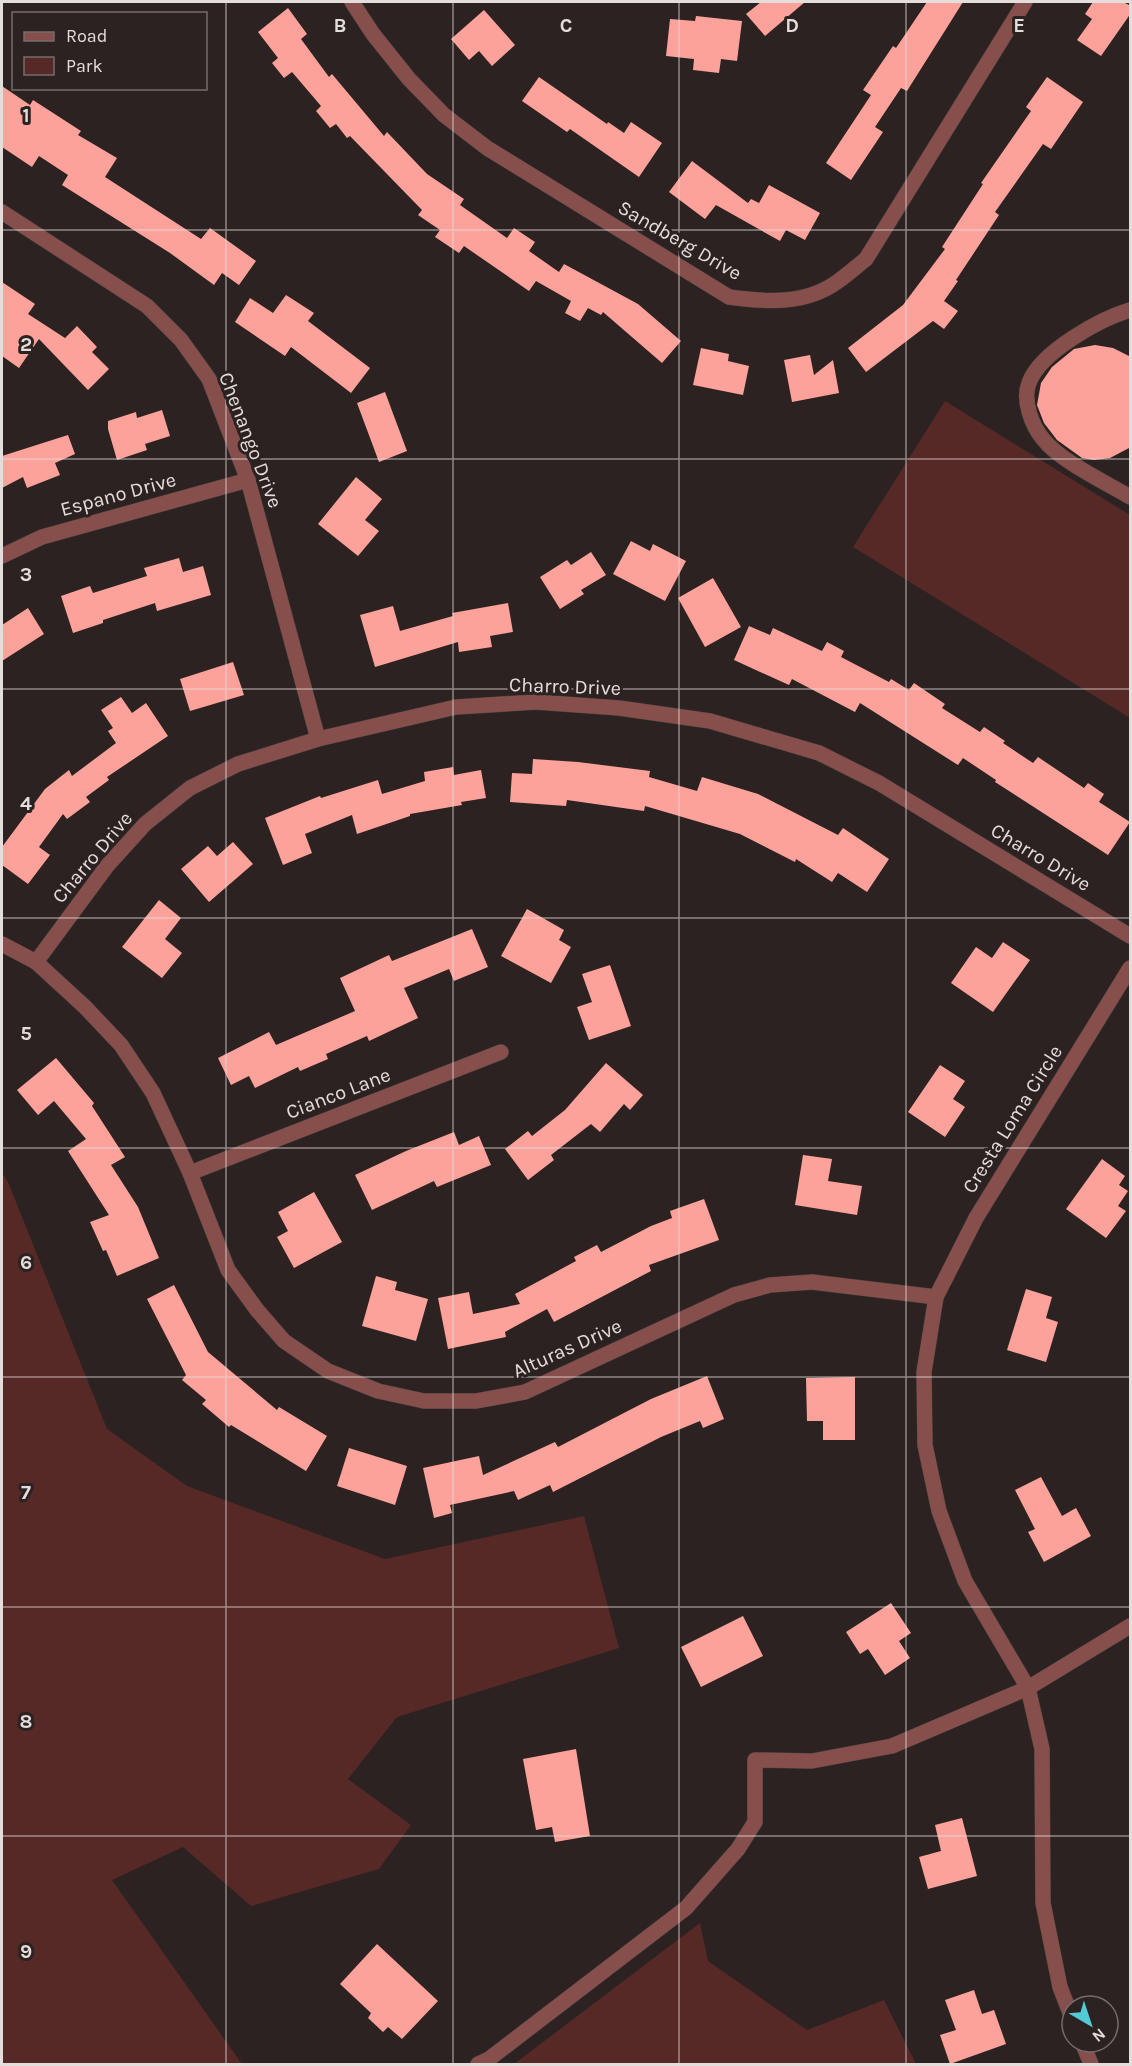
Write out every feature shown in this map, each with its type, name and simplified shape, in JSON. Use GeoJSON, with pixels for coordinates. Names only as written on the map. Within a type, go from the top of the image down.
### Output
{"type":"FeatureCollection","features":[{"type":"Feature","properties":{"kind":"street","name":"Sandberg Drive"},"geometry":{"type":"LineString","coordinates":[[352,2],[373,34],[409,79],[444,115],[487,148],[729,297],[767,302],[804,298],[836,284],[866,259],[1025,2]]}},
{"type":"Feature","properties":{"kind":"street","name":"Chenango Drive"},"geometry":{"type":"LineString","coordinates":[[2,212],[147,306],[181,340],[209,379],[248,480],[318,739]]}},
{"type":"Feature","properties":{"kind":"street"},"geometry":{"type":"LineString","coordinates":[[1131,310],[1101,322],[1056,350],[1029,382],[1027,393],[1034,424],[1044,440],[1070,461],[1131,497]]}},
{"type":"Feature","properties":{"kind":"street","name":"Espano Drive"},"geometry":{"type":"LineString","coordinates":[[2,556],[42,537],[248,480]]}},
{"type":"Feature","properties":{"kind":"street","name":"Charro Drive"},"geometry":{"type":"LineString","coordinates":[[36,962],[107,866],[145,824],[190,788],[238,764],[318,739],[456,707],[536,702],[619,708],[710,721],[819,753],[879,783],[1131,936]]}},
{"type":"Feature","properties":{"kind":"street","name":"Alturas Drive"},"geometry":{"type":"LineString","coordinates":[[2,944],[36,962],[85,1007],[121,1045],[153,1093],[190,1173],[228,1270],[257,1310],[284,1341],[328,1371],[378,1390],[424,1401],[476,1401],[525,1392],[734,1295],[770,1285],[812,1282],[936,1297]]}},
{"type":"Feature","properties":{"kind":"street","name":"Cresta Loma Circle"},"geometry":{"type":"LineString","coordinates":[[1063,1994],[1043,1903],[1042,1749],[1028,1688],[966,1581],[939,1511],[925,1445],[924,1372],[936,1297],[976,1218],[1131,968]]}},
{"type":"Feature","properties":{"kind":"street","name":"Cianco Lane"},"geometry":{"type":"LineString","coordinates":[[190,1173],[501,1052]]}},
{"type":"Feature","properties":{"kind":"street"},"geometry":{"type":"LineString","coordinates":[[478,2064],[489,2059],[686,1908],[738,1849],[755,1822],[755,1760],[812,1761],[892,1746],[1028,1688],[1131,1626]]}},
{"type":"Feature","properties":{"kind":"green space"},"geometry":{"type":"Polygon","coordinates":[[[945,401],[1130,515],[1130,718],[853,547],[945,401]]]}},
{"type":"Feature","properties":{"kind":"green space"},"geometry":{"type":"Polygon","coordinates":[[[2,1173],[8,1182],[107,1429],[187,1486],[385,1559],[584,1516],[619,1648],[397,1717],[348,1779],[411,1825],[379,1869],[251,1906],[183,1847],[112,1880],[242,2064],[2,2064],[2,1173]]]}},
{"type":"Feature","properties":{"kind":"green space"},"geometry":{"type":"Polygon","coordinates":[[[700,1923],[708,1961],[807,2030],[884,2000],[916,2064],[514,2064],[700,1923]]]}},
{"type":"Feature","properties":{"kind":"building"},"geometry":{"type":"Polygon","coordinates":[[[761,2],[805,2],[765,36],[746,14],[761,2]]]}},
{"type":"Feature","properties":{"kind":"building"},"geometry":{"type":"Polygon","coordinates":[[[927,2],[963,2],[907,91],[901,88],[875,127],[883,132],[851,180],[826,163],[871,95],[863,90],[893,46],[896,48],[927,2]]]}},
{"type":"Feature","properties":{"kind":"building"},"geometry":{"type":"Polygon","coordinates":[[[1093,2],[1123,2],[1131,6],[1131,13],[1101,56],[1077,40],[1092,19],[1085,14],[1093,2]]]}},
{"type":"Feature","properties":{"kind":"building"},"geometry":{"type":"Polygon","coordinates":[[[288,8],[307,34],[301,39],[329,77],[332,74],[384,136],[387,132],[427,174],[464,199],[460,205],[507,238],[514,228],[535,242],[529,251],[559,272],[564,264],[638,304],[681,341],[662,363],[603,312],[601,315],[588,308],[580,321],[565,313],[571,301],[536,281],[529,291],[464,246],[459,253],[435,237],[440,230],[418,215],[422,210],[350,136],[347,138],[336,124],[330,128],[316,111],[321,106],[292,72],[284,78],[272,63],[278,58],[258,32],[288,8]]]}},
{"type":"Feature","properties":{"kind":"building"},"geometry":{"type":"Polygon","coordinates":[[[484,10],[515,45],[492,66],[479,51],[469,60],[451,39],[484,10]]]}},
{"type":"Feature","properties":{"kind":"building"},"geometry":{"type":"Polygon","coordinates":[[[696,16],[742,21],[737,61],[721,59],[719,73],[693,70],[694,59],[666,56],[670,19],[695,21],[696,16]]]}},
{"type":"Feature","properties":{"kind":"building"},"geometry":{"type":"Polygon","coordinates":[[[539,77],[607,124],[608,122],[624,133],[631,122],[662,143],[639,177],[570,129],[567,132],[522,101],[539,77]]]}},
{"type":"Feature","properties":{"kind":"building"},"geometry":{"type":"Polygon","coordinates":[[[1047,77],[1083,102],[1051,149],[1043,144],[995,212],[999,215],[944,301],[958,311],[944,329],[933,321],[866,372],[848,348],[903,305],[945,249],[942,247],[983,184],[981,183],[1031,111],[1026,107],[1047,77]]]}},
{"type":"Feature","properties":{"kind":"building"},"geometry":{"type":"Polygon","coordinates":[[[2,86],[30,105],[33,100],[81,131],[78,135],[117,158],[105,177],[201,239],[210,228],[256,261],[239,285],[222,273],[214,285],[170,253],[62,185],[68,175],[39,156],[32,167],[2,147],[2,86]]]}},
{"type":"Feature","properties":{"kind":"building"},"geometry":{"type":"Polygon","coordinates":[[[692,161],[748,203],[751,199],[759,203],[769,185],[820,213],[805,240],[786,230],[780,241],[716,205],[705,219],[669,192],[692,161]]]}},
{"type":"Feature","properties":{"kind":"building"},"geometry":{"type":"Polygon","coordinates":[[[2,282],[35,304],[28,314],[65,338],[77,326],[97,347],[92,352],[109,369],[88,390],[39,339],[19,368],[2,356],[2,282]]]}},
{"type":"Feature","properties":{"kind":"building"},"geometry":{"type":"Polygon","coordinates":[[[286,295],[314,313],[308,321],[370,368],[351,393],[291,347],[285,356],[235,322],[250,298],[273,313],[286,295]]]}},
{"type":"Feature","properties":{"kind":"building"},"geometry":{"type":"Polygon","coordinates":[[[1095,345],[1113,348],[1131,357],[1131,447],[1110,458],[1094,460],[1082,458],[1057,440],[1044,423],[1037,405],[1041,383],[1052,367],[1074,349],[1095,345]]]}},
{"type":"Feature","properties":{"kind":"building"},"geometry":{"type":"Polygon","coordinates":[[[701,348],[729,354],[728,361],[749,366],[743,395],[693,385],[701,348]]]}},
{"type":"Feature","properties":{"kind":"building"},"geometry":{"type":"Polygon","coordinates":[[[810,355],[814,375],[833,360],[839,393],[792,402],[784,360],[810,355]]]}},
{"type":"Feature","properties":{"kind":"building"},"geometry":{"type":"Polygon","coordinates":[[[385,392],[407,451],[379,462],[357,403],[385,392]]]}},
{"type":"Feature","properties":{"kind":"building"},"geometry":{"type":"Polygon","coordinates":[[[162,410],[170,436],[145,444],[147,450],[117,460],[108,421],[136,412],[137,418],[162,410]]]}},
{"type":"Feature","properties":{"kind":"building"},"geometry":{"type":"Polygon","coordinates":[[[68,435],[75,454],[55,463],[60,475],[27,488],[23,477],[2,488],[2,456],[68,435]]]}},
{"type":"Feature","properties":{"kind":"building"},"geometry":{"type":"Polygon","coordinates":[[[356,477],[382,499],[365,520],[379,531],[358,556],[318,524],[356,477]]]}},
{"type":"Feature","properties":{"kind":"building"},"geometry":{"type":"Polygon","coordinates":[[[631,541],[650,551],[653,544],[686,561],[665,601],[613,574],[631,541]]]}},
{"type":"Feature","properties":{"kind":"building"},"geometry":{"type":"Polygon","coordinates":[[[591,552],[606,575],[581,590],[584,594],[560,609],[540,577],[567,560],[571,565],[591,552]]]}},
{"type":"Feature","properties":{"kind":"building"},"geometry":{"type":"Polygon","coordinates":[[[179,558],[183,572],[203,566],[211,595],[157,611],[155,603],[103,620],[103,623],[73,633],[61,596],[90,586],[93,593],[147,576],[144,568],[179,558]]]}},
{"type":"Feature","properties":{"kind":"building"},"geometry":{"type":"Polygon","coordinates":[[[713,578],[741,627],[705,647],[678,598],[713,578]]]}},
{"type":"Feature","properties":{"kind":"building"},"geometry":{"type":"Polygon","coordinates":[[[508,603],[513,632],[490,636],[492,647],[459,652],[458,642],[375,667],[360,615],[393,606],[400,631],[453,616],[452,613],[508,603]]]}},
{"type":"Feature","properties":{"kind":"building"},"geometry":{"type":"Polygon","coordinates":[[[28,608],[44,634],[2,661],[2,625],[28,608]]]}},
{"type":"Feature","properties":{"kind":"building"},"geometry":{"type":"Polygon","coordinates":[[[749,626],[770,635],[773,628],[822,651],[827,642],[844,651],[841,657],[889,682],[891,679],[909,690],[914,683],[945,704],[942,708],[980,732],[984,727],[1033,763],[1038,757],[1084,788],[1088,783],[1104,794],[1099,802],[1130,822],[1108,855],[995,782],[996,780],[963,758],[958,765],[860,703],[855,712],[792,679],[789,685],[734,660],[749,626]]]}},
{"type":"Feature","properties":{"kind":"building"},"geometry":{"type":"Polygon","coordinates":[[[233,662],[244,695],[190,711],[180,679],[233,662]]]}},
{"type":"Feature","properties":{"kind":"building"},"geometry":{"type":"Polygon","coordinates":[[[121,697],[132,713],[146,703],[168,736],[107,777],[109,780],[86,797],[90,802],[67,819],[63,814],[39,847],[50,855],[28,884],[2,865],[2,847],[45,789],[69,770],[72,776],[116,743],[108,731],[113,728],[101,710],[121,697]]]}},
{"type":"Feature","properties":{"kind":"building"},"geometry":{"type":"Polygon","coordinates":[[[533,759],[650,771],[649,777],[697,791],[702,777],[758,794],[838,835],[843,828],[889,859],[867,892],[838,873],[832,882],[796,859],[795,862],[740,834],[645,806],[644,811],[567,800],[566,806],[510,802],[512,773],[532,774],[533,759]]]}},
{"type":"Feature","properties":{"kind":"building"},"geometry":{"type":"Polygon","coordinates":[[[453,767],[454,775],[481,770],[486,798],[461,802],[462,805],[410,814],[410,816],[357,834],[352,815],[305,834],[312,853],[283,865],[265,818],[320,796],[321,798],[378,780],[382,794],[425,781],[424,772],[453,767]]]}},
{"type":"Feature","properties":{"kind":"building"},"geometry":{"type":"Polygon","coordinates":[[[233,842],[253,864],[209,902],[181,869],[208,846],[217,856],[233,842]]]}},
{"type":"Feature","properties":{"kind":"building"},"geometry":{"type":"Polygon","coordinates":[[[159,900],[181,918],[165,939],[182,953],[162,978],[122,947],[159,900]]]}},
{"type":"Feature","properties":{"kind":"building"},"geometry":{"type":"Polygon","coordinates":[[[527,909],[564,930],[559,940],[571,947],[551,983],[501,956],[527,909]]]}},
{"type":"Feature","properties":{"kind":"building"},"geometry":{"type":"Polygon","coordinates":[[[472,929],[488,967],[454,981],[449,969],[404,988],[418,1018],[369,1041],[367,1036],[326,1054],[328,1059],[300,1071],[298,1067],[255,1088],[249,1076],[231,1085],[218,1058],[269,1032],[276,1045],[355,1011],[340,978],[389,955],[392,961],[472,929]]]}},
{"type":"Feature","properties":{"kind":"building"},"geometry":{"type":"Polygon","coordinates":[[[1003,942],[1030,960],[993,1012],[951,983],[976,947],[992,958],[1003,942]]]}},
{"type":"Feature","properties":{"kind":"building"},"geometry":{"type":"Polygon","coordinates":[[[610,965],[631,1026],[589,1040],[577,1007],[592,1002],[582,974],[610,965]]]}},
{"type":"Feature","properties":{"kind":"building"},"geometry":{"type":"Polygon","coordinates":[[[56,1058],[94,1103],[92,1106],[125,1157],[111,1165],[138,1207],[159,1258],[117,1276],[90,1222],[109,1215],[68,1151],[86,1139],[54,1101],[38,1115],[17,1090],[56,1058]]]}},
{"type":"Feature","properties":{"kind":"building"},"geometry":{"type":"Polygon","coordinates":[[[606,1063],[643,1095],[630,1110],[624,1104],[600,1132],[591,1124],[551,1155],[554,1160],[528,1180],[505,1149],[528,1131],[532,1136],[565,1110],[606,1063]]]}},
{"type":"Feature","properties":{"kind":"building"},"geometry":{"type":"Polygon","coordinates":[[[940,1065],[965,1081],[953,1099],[965,1107],[945,1137],[908,1112],[940,1065]]]}},
{"type":"Feature","properties":{"kind":"building"},"geometry":{"type":"Polygon","coordinates":[[[454,1132],[459,1145],[479,1136],[491,1165],[437,1187],[434,1181],[372,1210],[355,1175],[454,1132]]]}},
{"type":"Feature","properties":{"kind":"building"},"geometry":{"type":"Polygon","coordinates":[[[803,1155],[832,1159],[828,1181],[862,1186],[857,1215],[795,1205],[803,1155]]]}},
{"type":"Feature","properties":{"kind":"building"},"geometry":{"type":"Polygon","coordinates":[[[1102,1159],[1125,1176],[1119,1185],[1128,1191],[1118,1206],[1126,1211],[1106,1238],[1066,1209],[1102,1159]]]}},
{"type":"Feature","properties":{"kind":"building"},"geometry":{"type":"Polygon","coordinates":[[[314,1192],[342,1242],[294,1268],[277,1237],[288,1231],[278,1212],[314,1192]]]}},
{"type":"Feature","properties":{"kind":"building"},"geometry":{"type":"Polygon","coordinates":[[[704,1199],[719,1240],[649,1265],[651,1271],[554,1322],[547,1309],[505,1332],[506,1337],[448,1349],[438,1298],[469,1292],[473,1314],[520,1304],[515,1294],[576,1261],[574,1257],[597,1245],[601,1252],[651,1226],[672,1218],[670,1211],[704,1199]]]}},
{"type":"Feature","properties":{"kind":"building"},"geometry":{"type":"Polygon","coordinates":[[[376,1276],[397,1282],[395,1290],[428,1299],[416,1341],[362,1326],[376,1276]]]}},
{"type":"Feature","properties":{"kind":"building"},"geometry":{"type":"Polygon","coordinates":[[[174,1285],[208,1352],[277,1410],[279,1407],[327,1436],[306,1471],[231,1425],[229,1427],[202,1404],[206,1400],[182,1380],[186,1375],[147,1299],[174,1285]]]}},
{"type":"Feature","properties":{"kind":"building"},"geometry":{"type":"Polygon","coordinates":[[[1026,1289],[1052,1297],[1046,1318],[1058,1322],[1046,1362],[1007,1350],[1026,1289]]]}},
{"type":"Feature","properties":{"kind":"building"},"geometry":{"type":"Polygon","coordinates":[[[707,1376],[724,1419],[703,1428],[700,1421],[661,1437],[553,1492],[550,1485],[518,1500],[514,1491],[450,1505],[452,1513],[434,1518],[423,1468],[479,1456],[483,1475],[555,1442],[558,1447],[651,1399],[707,1376]]]}},
{"type":"Feature","properties":{"kind":"building"},"geometry":{"type":"Polygon","coordinates":[[[855,1377],[855,1440],[823,1440],[823,1421],[807,1421],[806,1378],[855,1377]]]}},
{"type":"Feature","properties":{"kind":"building"},"geometry":{"type":"Polygon","coordinates":[[[349,1448],[407,1466],[395,1505],[337,1486],[349,1448]]]}},
{"type":"Feature","properties":{"kind":"building"},"geometry":{"type":"Polygon","coordinates":[[[1041,1477],[1062,1516],[1076,1508],[1091,1536],[1044,1562],[1028,1532],[1035,1529],[1015,1490],[1041,1477]]]}},
{"type":"Feature","properties":{"kind":"building"},"geometry":{"type":"Polygon","coordinates":[[[891,1603],[911,1633],[899,1641],[910,1658],[885,1675],[868,1649],[860,1654],[846,1632],[891,1603]]]}},
{"type":"Feature","properties":{"kind":"building"},"geometry":{"type":"Polygon","coordinates":[[[743,1616],[763,1656],[701,1687],[681,1647],[743,1616]]]}},
{"type":"Feature","properties":{"kind":"building"},"geometry":{"type":"Polygon","coordinates":[[[576,1749],[590,1836],[555,1842],[552,1827],[536,1830],[523,1759],[576,1749]]]}},
{"type":"Feature","properties":{"kind":"building"},"geometry":{"type":"Polygon","coordinates":[[[962,1818],[977,1876],[928,1889],[919,1857],[941,1851],[935,1825],[962,1818]]]}},
{"type":"Feature","properties":{"kind":"building"},"geometry":{"type":"Polygon","coordinates":[[[377,1944],[438,2001],[402,2039],[388,2027],[383,2032],[368,2018],[371,2013],[340,1984],[377,1944]]]}},
{"type":"Feature","properties":{"kind":"building"},"geometry":{"type":"Polygon","coordinates":[[[974,1990],[982,2014],[994,2010],[1006,2044],[950,2064],[940,2035],[956,2030],[945,2000],[974,1990]]]}}]}
